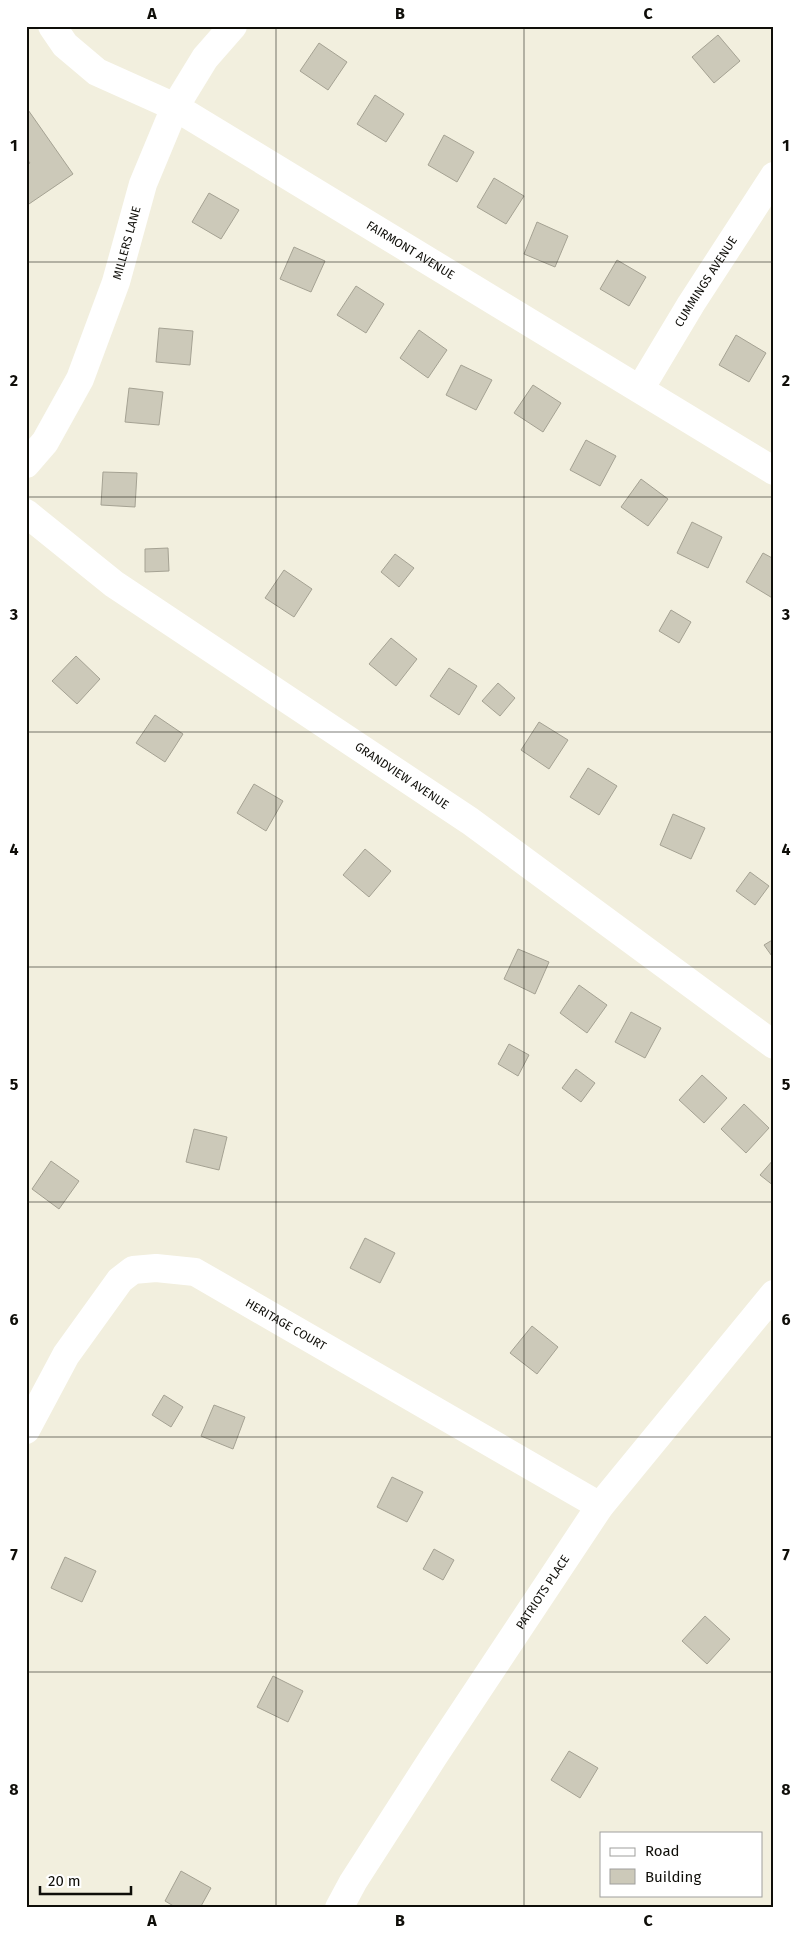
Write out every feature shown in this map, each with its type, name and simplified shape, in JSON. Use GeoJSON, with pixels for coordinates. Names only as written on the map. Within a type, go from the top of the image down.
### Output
{"type":"FeatureCollection","features":[{"type":"Feature","properties":{"kind":"street","name":"FAIRMONT AVENUE"},"geometry":{"type":"LineString","coordinates":[[52,26],[65,45],[97,72],[175,107],[774,471]]}},
{"type":"Feature","properties":{"kind":"street","name":"MILLERS LANE"},"geometry":{"type":"LineString","coordinates":[[26,464],[45,442],[80,379],[116,282],[143,184],[175,107],[205,58],[233,26]]}},
{"type":"Feature","properties":{"kind":"street","name":"CUMMINGS AVENUE"},"geometry":{"type":"LineString","coordinates":[[640,388],[696,296],[774,176]]}},
{"type":"Feature","properties":{"kind":"street","name":"GRANDVIEW AVENUE"},"geometry":{"type":"LineString","coordinates":[[26,513],[114,584],[470,821],[774,1045]]}},
{"type":"Feature","properties":{"kind":"street","name":"HERITAGE COURT"},"geometry":{"type":"LineString","coordinates":[[26,1430],[66,1355],[120,1280],[133,1270],[156,1268],[195,1272],[600,1506]]}},
{"type":"Feature","properties":{"kind":"street","name":"PATRIOTS PLACE"},"geometry":{"type":"LineString","coordinates":[[338,1908],[434,1756],[600,1506],[774,1294]]}},
{"type":"Feature","properties":{"kind":"building"},"geometry":{"type":"Polygon","coordinates":[[[718,35],[740,61],[714,83],[692,57],[718,35]]]}},
{"type":"Feature","properties":{"kind":"building"},"geometry":{"type":"Polygon","coordinates":[[[319,43],[347,62],[328,90],[300,71],[319,43]]]}},
{"type":"Feature","properties":{"kind":"building"},"geometry":{"type":"Polygon","coordinates":[[[375,95],[404,114],[386,142],[357,124],[375,95]]]}},
{"type":"Feature","properties":{"kind":"building"},"geometry":{"type":"Polygon","coordinates":[[[26,107],[73,174],[26,206],[26,166],[30,163],[26,158],[26,107]]]}},
{"type":"Feature","properties":{"kind":"building"},"geometry":{"type":"Polygon","coordinates":[[[444,135],[474,152],[457,182],[428,165],[444,135]]]}},
{"type":"Feature","properties":{"kind":"building"},"geometry":{"type":"Polygon","coordinates":[[[494,178],[524,196],[506,224],[477,207],[494,178]]]}},
{"type":"Feature","properties":{"kind":"building"},"geometry":{"type":"Polygon","coordinates":[[[209,193],[239,210],[221,239],[192,222],[209,193]]]}},
{"type":"Feature","properties":{"kind":"building"},"geometry":{"type":"Polygon","coordinates":[[[537,222],[568,236],[555,267],[524,254],[537,222]]]}},
{"type":"Feature","properties":{"kind":"building"},"geometry":{"type":"Polygon","coordinates":[[[294,247],[325,261],[311,292],[280,279],[294,247]]]}},
{"type":"Feature","properties":{"kind":"building"},"geometry":{"type":"Polygon","coordinates":[[[617,260],[646,277],[629,306],[600,289],[617,260]]]}},
{"type":"Feature","properties":{"kind":"building"},"geometry":{"type":"Polygon","coordinates":[[[356,286],[384,304],[366,333],[337,315],[356,286]]]}},
{"type":"Feature","properties":{"kind":"building"},"geometry":{"type":"Polygon","coordinates":[[[159,328],[193,331],[190,365],[156,362],[159,328]]]}},
{"type":"Feature","properties":{"kind":"building"},"geometry":{"type":"Polygon","coordinates":[[[419,330],[447,350],[428,378],[400,358],[419,330]]]}},
{"type":"Feature","properties":{"kind":"building"},"geometry":{"type":"Polygon","coordinates":[[[736,335],[766,353],[749,382],[719,365],[736,335]]]}},
{"type":"Feature","properties":{"kind":"building"},"geometry":{"type":"Polygon","coordinates":[[[461,365],[492,380],[476,410],[446,395],[461,365]]]}},
{"type":"Feature","properties":{"kind":"building"},"geometry":{"type":"Polygon","coordinates":[[[533,385],[561,403],[543,432],[514,413],[533,385]]]}},
{"type":"Feature","properties":{"kind":"building"},"geometry":{"type":"Polygon","coordinates":[[[129,388],[163,392],[159,425],[125,422],[129,388]]]}},
{"type":"Feature","properties":{"kind":"building"},"geometry":{"type":"Polygon","coordinates":[[[586,440],[616,456],[600,486],[570,470],[586,440]]]}},
{"type":"Feature","properties":{"kind":"building"},"geometry":{"type":"Polygon","coordinates":[[[103,472],[137,473],[135,507],[101,505],[103,472]]]}},
{"type":"Feature","properties":{"kind":"building"},"geometry":{"type":"Polygon","coordinates":[[[641,479],[668,499],[648,526],[621,507],[641,479]]]}},
{"type":"Feature","properties":{"kind":"building"},"geometry":{"type":"Polygon","coordinates":[[[692,522],[722,537],[708,568],[677,553],[692,522]]]}},
{"type":"Feature","properties":{"kind":"building"},"geometry":{"type":"Polygon","coordinates":[[[168,548],[169,571],[145,572],[145,549],[168,548]]]}},
{"type":"Feature","properties":{"kind":"building"},"geometry":{"type":"Polygon","coordinates":[[[763,553],[774,559],[774,599],[746,582],[763,553]]]}},
{"type":"Feature","properties":{"kind":"building"},"geometry":{"type":"Polygon","coordinates":[[[395,554],[414,568],[399,587],[381,572],[395,554]]]}},
{"type":"Feature","properties":{"kind":"building"},"geometry":{"type":"Polygon","coordinates":[[[284,570],[312,589],[294,617],[265,598],[284,570]]]}},
{"type":"Feature","properties":{"kind":"building"},"geometry":{"type":"Polygon","coordinates":[[[671,610],[691,622],[679,643],[659,631],[671,610]]]}},
{"type":"Feature","properties":{"kind":"building"},"geometry":{"type":"Polygon","coordinates":[[[391,638],[417,659],[396,686],[369,664],[391,638]]]}},
{"type":"Feature","properties":{"kind":"building"},"geometry":{"type":"Polygon","coordinates":[[[76,656],[100,679],[77,704],[52,681],[76,656]]]}},
{"type":"Feature","properties":{"kind":"building"},"geometry":{"type":"Polygon","coordinates":[[[449,668],[477,686],[459,715],[430,696],[449,668]]]}},
{"type":"Feature","properties":{"kind":"building"},"geometry":{"type":"Polygon","coordinates":[[[498,683],[515,698],[500,716],[482,701],[498,683]]]}},
{"type":"Feature","properties":{"kind":"building"},"geometry":{"type":"Polygon","coordinates":[[[155,715],[183,734],[165,762],[136,743],[155,715]]]}},
{"type":"Feature","properties":{"kind":"building"},"geometry":{"type":"Polygon","coordinates":[[[539,722],[568,740],[549,769],[521,750],[539,722]]]}},
{"type":"Feature","properties":{"kind":"building"},"geometry":{"type":"Polygon","coordinates":[[[588,768],[617,786],[599,815],[570,797],[588,768]]]}},
{"type":"Feature","properties":{"kind":"building"},"geometry":{"type":"Polygon","coordinates":[[[254,784],[283,801],[266,831],[237,813],[254,784]]]}},
{"type":"Feature","properties":{"kind":"building"},"geometry":{"type":"Polygon","coordinates":[[[673,814],[705,828],[691,859],[660,845],[673,814]]]}},
{"type":"Feature","properties":{"kind":"building"},"geometry":{"type":"Polygon","coordinates":[[[365,849],[391,871],[369,897],[343,875],[365,849]]]}},
{"type":"Feature","properties":{"kind":"building"},"geometry":{"type":"Polygon","coordinates":[[[750,872],[769,886],[755,905],[736,891],[750,872]]]}},
{"type":"Feature","properties":{"kind":"building"},"geometry":{"type":"Polygon","coordinates":[[[774,939],[774,959],[764,945],[774,939]]]}},
{"type":"Feature","properties":{"kind":"building"},"geometry":{"type":"Polygon","coordinates":[[[518,949],[549,962],[535,994],[504,979],[518,949]]]}},
{"type":"Feature","properties":{"kind":"building"},"geometry":{"type":"Polygon","coordinates":[[[579,985],[607,1005],[587,1033],[560,1013],[579,985]]]}},
{"type":"Feature","properties":{"kind":"building"},"geometry":{"type":"Polygon","coordinates":[[[631,1012],[661,1028],[645,1058],[615,1042],[631,1012]]]}},
{"type":"Feature","properties":{"kind":"building"},"geometry":{"type":"Polygon","coordinates":[[[509,1044],[529,1055],[518,1076],[498,1064],[509,1044]]]}},
{"type":"Feature","properties":{"kind":"building"},"geometry":{"type":"Polygon","coordinates":[[[576,1069],[595,1083],[581,1102],[562,1088],[576,1069]]]}},
{"type":"Feature","properties":{"kind":"building"},"geometry":{"type":"Polygon","coordinates":[[[702,1075],[727,1098],[704,1123],[679,1100],[702,1075]]]}},
{"type":"Feature","properties":{"kind":"building"},"geometry":{"type":"Polygon","coordinates":[[[744,1104],[769,1128],[746,1153],[721,1129],[744,1104]]]}},
{"type":"Feature","properties":{"kind":"building"},"geometry":{"type":"Polygon","coordinates":[[[194,1129],[227,1137],[219,1170],[186,1162],[194,1129]]]}},
{"type":"Feature","properties":{"kind":"building"},"geometry":{"type":"Polygon","coordinates":[[[774,1159],[774,1186],[760,1175],[774,1159]]]}},
{"type":"Feature","properties":{"kind":"building"},"geometry":{"type":"Polygon","coordinates":[[[51,1161],[79,1181],[59,1209],[32,1189],[51,1161]]]}},
{"type":"Feature","properties":{"kind":"building"},"geometry":{"type":"Polygon","coordinates":[[[365,1238],[395,1253],[380,1283],[350,1268],[365,1238]]]}},
{"type":"Feature","properties":{"kind":"building"},"geometry":{"type":"Polygon","coordinates":[[[532,1326],[558,1347],[537,1374],[510,1353],[532,1326]]]}},
{"type":"Feature","properties":{"kind":"building"},"geometry":{"type":"Polygon","coordinates":[[[164,1395],[183,1407],[171,1427],[152,1415],[164,1395]]]}},
{"type":"Feature","properties":{"kind":"building"},"geometry":{"type":"Polygon","coordinates":[[[214,1405],[245,1417],[233,1449],[201,1436],[214,1405]]]}},
{"type":"Feature","properties":{"kind":"building"},"geometry":{"type":"Polygon","coordinates":[[[392,1477],[423,1492],[407,1522],[377,1507],[392,1477]]]}},
{"type":"Feature","properties":{"kind":"building"},"geometry":{"type":"Polygon","coordinates":[[[434,1549],[454,1560],[443,1580],[423,1569],[434,1549]]]}},
{"type":"Feature","properties":{"kind":"building"},"geometry":{"type":"Polygon","coordinates":[[[65,1557],[96,1571],[82,1602],[51,1588],[65,1557]]]}},
{"type":"Feature","properties":{"kind":"building"},"geometry":{"type":"Polygon","coordinates":[[[705,1616],[730,1639],[707,1664],[682,1641],[705,1616]]]}},
{"type":"Feature","properties":{"kind":"building"},"geometry":{"type":"Polygon","coordinates":[[[273,1676],[303,1691],[288,1722],[257,1707],[273,1676]]]}},
{"type":"Feature","properties":{"kind":"building"},"geometry":{"type":"Polygon","coordinates":[[[569,1751],[598,1768],[580,1798],[551,1780],[569,1751]]]}},
{"type":"Feature","properties":{"kind":"building"},"geometry":{"type":"Polygon","coordinates":[[[181,1871],[211,1888],[200,1908],[177,1908],[165,1901],[181,1871]]]}}]}
